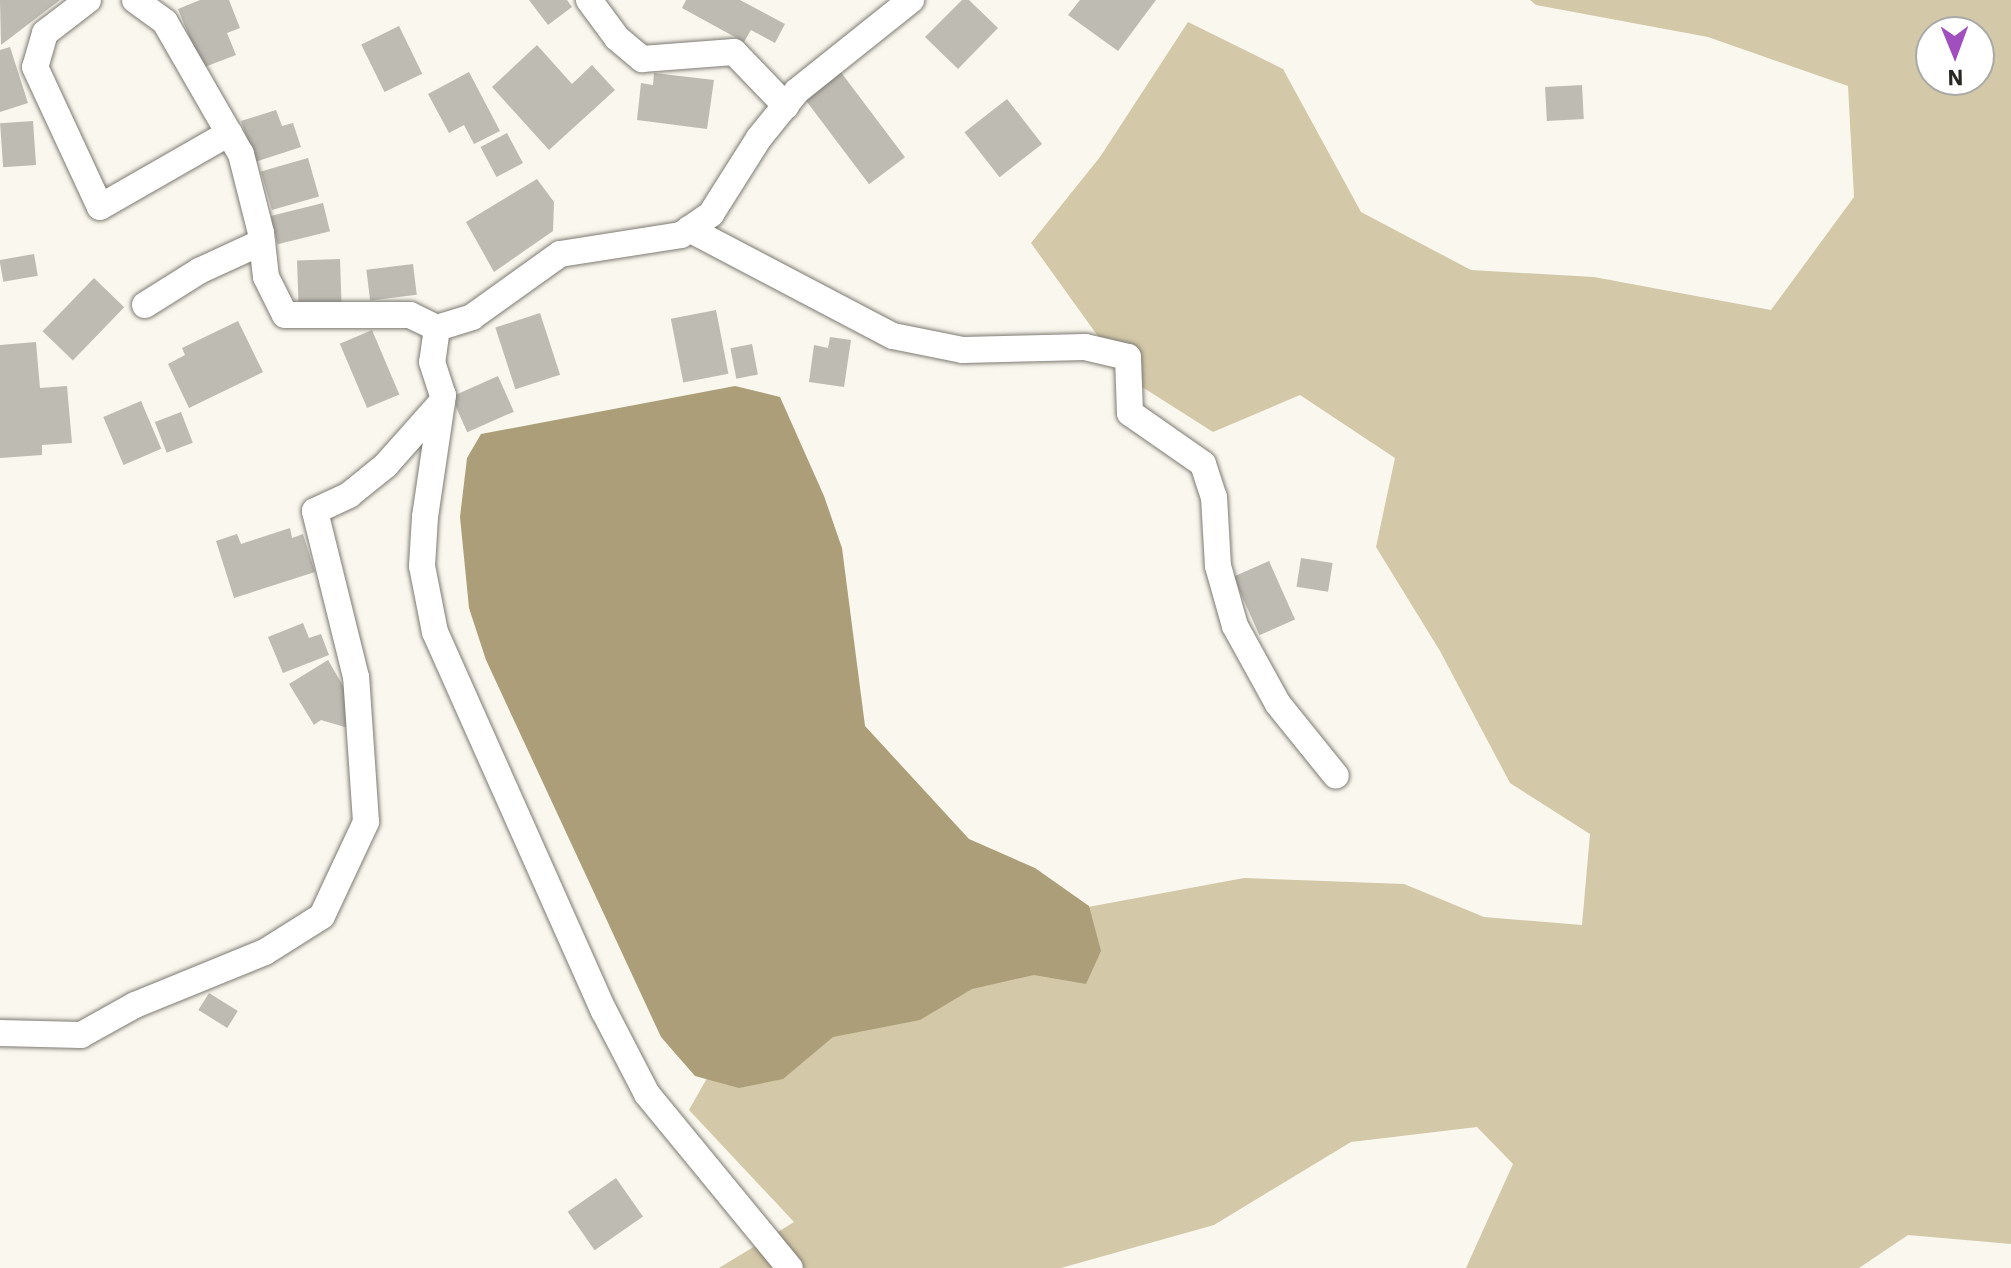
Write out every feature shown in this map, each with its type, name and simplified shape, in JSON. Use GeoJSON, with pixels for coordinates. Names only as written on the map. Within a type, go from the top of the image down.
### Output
{"type":"FeatureCollection","features":[{"type":"Feature","properties":{"kind":"street"},"geometry":{"type":"LineString","coordinates":[[88,0],[45,33],[35,67],[100,207],[229,133]]}},
{"type":"Feature","properties":{"kind":"street"},"geometry":{"type":"LineString","coordinates":[[135,0],[165,22],[241,154],[262,242],[266,277],[285,315],[410,315],[437,328],[472,317],[560,254],[681,235],[711,214],[759,138],[797,91],[911,0]]}},
{"type":"Feature","properties":{"kind":"street"},"geometry":{"type":"LineString","coordinates":[[589,0],[617,38],[642,59],[734,52],[786,106]]}},
{"type":"Feature","properties":{"kind":"street"},"geometry":{"type":"LineString","coordinates":[[689,229],[893,336],[963,350],[1085,347],[1128,357],[1130,413],[1203,464],[1214,497],[1218,566],[1235,626],[1278,704],[1336,776]]}},
{"type":"Feature","properties":{"kind":"street"},"geometry":{"type":"LineString","coordinates":[[145,305],[199,271],[262,242]]}},
{"type":"Feature","properties":{"kind":"street"},"geometry":{"type":"LineString","coordinates":[[437,328],[432,362],[442,402],[425,517],[422,566],[435,632],[604,1011],[647,1094],[790,1268]]}},
{"type":"Feature","properties":{"kind":"street"},"geometry":{"type":"LineString","coordinates":[[0,1033],[81,1035],[135,1005],[265,952],[322,916],[366,822],[356,677],[315,511],[349,495],[386,465],[442,402]]}},
{"type":"Feature","properties":{"kind":"shaded area"},"geometry":{"type":"Polygon","coordinates":[[[1530,0],[2011,0],[2011,1244],[1908,1235],[1859,1268],[1466,1268],[1513,1164],[1477,1127],[1351,1142],[1214,1225],[1061,1268],[719,1268],[794,1222],[689,1110],[724,1048],[1045,915],[1244,878],[1404,884],[1484,917],[1582,925],[1590,834],[1510,783],[1440,651],[1376,547],[1395,458],[1300,395],[1213,432],[1128,378],[1031,243],[1100,157],[1188,22],[1283,69],[1361,212],[1471,270],[1594,277],[1771,310],[1854,197],[1848,86],[1708,37],[1536,5],[1530,0]]]}},
{"type":"Feature","properties":{"kind":"shaded area"},"geometry":{"type":"Polygon","coordinates":[[[735,386],[780,397],[824,496],[842,548],[865,726],[969,839],[1035,868],[1089,906],[1101,951],[1086,984],[1034,975],[972,989],[920,1020],[833,1037],[783,1079],[739,1088],[695,1076],[661,1037],[486,660],[469,608],[460,517],[467,458],[481,434],[735,386]]]}},
{"type":"Feature","properties":{"kind":"building"},"geometry":{"type":"Polygon","coordinates":[[[0,0],[60,0],[1,45],[0,0]]]}},
{"type":"Feature","properties":{"kind":"building"},"geometry":{"type":"Polygon","coordinates":[[[200,0],[229,0],[240,28],[227,33],[236,55],[202,68],[178,9],[200,0]]]}},
{"type":"Feature","properties":{"kind":"building"},"geometry":{"type":"Polygon","coordinates":[[[529,0],[567,0],[572,7],[548,25],[529,0]]]}},
{"type":"Feature","properties":{"kind":"building"},"geometry":{"type":"Polygon","coordinates":[[[686,0],[740,0],[785,24],[775,43],[751,30],[744,42],[682,8],[686,0]]]}},
{"type":"Feature","properties":{"kind":"building"},"geometry":{"type":"Polygon","coordinates":[[[962,0],[969,0],[998,28],[958,69],[925,37],[962,0]]]}},
{"type":"Feature","properties":{"kind":"building"},"geometry":{"type":"Polygon","coordinates":[[[1080,0],[1156,0],[1118,51],[1068,15],[1080,0]]]}},
{"type":"Feature","properties":{"kind":"building"},"geometry":{"type":"Polygon","coordinates":[[[399,26],[422,74],[384,92],[361,44],[399,26]]]}},
{"type":"Feature","properties":{"kind":"building"},"geometry":{"type":"Polygon","coordinates":[[[537,45],[572,84],[592,65],[615,90],[549,150],[492,87],[537,45]]]}},
{"type":"Feature","properties":{"kind":"building"},"geometry":{"type":"Polygon","coordinates":[[[10,47],[28,103],[0,112],[0,50],[10,47]]]}},
{"type":"Feature","properties":{"kind":"building"},"geometry":{"type":"Polygon","coordinates":[[[837,67],[905,157],[869,184],[801,94],[837,67]]]}},
{"type":"Feature","properties":{"kind":"building"},"geometry":{"type":"Polygon","coordinates":[[[469,72],[500,131],[474,144],[464,125],[449,133],[428,94],[469,72]]]}},
{"type":"Feature","properties":{"kind":"building"},"geometry":{"type":"Polygon","coordinates":[[[654,73],[714,80],[707,129],[637,120],[641,83],[653,85],[654,73]]]}},
{"type":"Feature","properties":{"kind":"building"},"geometry":{"type":"Polygon","coordinates":[[[1582,85],[1584,119],[1547,121],[1545,87],[1582,85]]]}},
{"type":"Feature","properties":{"kind":"building"},"geometry":{"type":"Polygon","coordinates":[[[1007,99],[1042,144],[1000,177],[964,132],[1007,99]]]}},
{"type":"Feature","properties":{"kind":"building"},"geometry":{"type":"Polygon","coordinates":[[[276,110],[282,126],[293,123],[301,147],[255,162],[241,121],[276,110]]]}},
{"type":"Feature","properties":{"kind":"building"},"geometry":{"type":"Polygon","coordinates":[[[33,121],[36,165],[3,167],[0,123],[33,121]]]}},
{"type":"Feature","properties":{"kind":"building"},"geometry":{"type":"Polygon","coordinates":[[[507,133],[523,163],[496,177],[481,147],[507,133]]]}},
{"type":"Feature","properties":{"kind":"building"},"geometry":{"type":"Polygon","coordinates":[[[308,158],[319,196],[272,210],[261,172],[308,158]]]}},
{"type":"Feature","properties":{"kind":"building"},"geometry":{"type":"Polygon","coordinates":[[[537,179],[554,202],[553,231],[494,272],[466,222],[537,179]]]}},
{"type":"Feature","properties":{"kind":"building"},"geometry":{"type":"Polygon","coordinates":[[[323,203],[330,231],[278,244],[271,216],[323,203]]]}},
{"type":"Feature","properties":{"kind":"building"},"geometry":{"type":"Polygon","coordinates":[[[34,254],[38,276],[3,282],[0,260],[34,254]]]}},
{"type":"Feature","properties":{"kind":"building"},"geometry":{"type":"Polygon","coordinates":[[[340,259],[342,305],[299,306],[297,261],[340,259]]]}},
{"type":"Feature","properties":{"kind":"building"},"geometry":{"type":"Polygon","coordinates":[[[413,264],[417,295],[370,300],[366,270],[413,264]]]}},
{"type":"Feature","properties":{"kind":"building"},"geometry":{"type":"Polygon","coordinates":[[[94,278],[124,307],[73,360],[43,331],[94,278]]]}},
{"type":"Feature","properties":{"kind":"building"},"geometry":{"type":"Polygon","coordinates":[[[716,310],[728,374],[683,383],[671,319],[716,310]]]}},
{"type":"Feature","properties":{"kind":"building"},"geometry":{"type":"Polygon","coordinates":[[[540,313],[560,375],[515,389],[495,328],[540,313]]]}},
{"type":"Feature","properties":{"kind":"building"},"geometry":{"type":"Polygon","coordinates":[[[238,321],[263,372],[189,408],[168,364],[185,355],[182,348],[238,321]]]}},
{"type":"Feature","properties":{"kind":"building"},"geometry":{"type":"Polygon","coordinates":[[[372,330],[399,394],[367,408],[340,344],[372,330]]]}},
{"type":"Feature","properties":{"kind":"building"},"geometry":{"type":"Polygon","coordinates":[[[830,337],[851,340],[844,387],[809,382],[814,345],[828,348],[830,337]]]}},
{"type":"Feature","properties":{"kind":"building"},"geometry":{"type":"Polygon","coordinates":[[[36,342],[40,388],[67,386],[72,443],[42,445],[42,455],[0,458],[0,345],[36,342]]]}},
{"type":"Feature","properties":{"kind":"building"},"geometry":{"type":"Polygon","coordinates":[[[752,344],[758,374],[736,379],[730,348],[752,344]]]}},
{"type":"Feature","properties":{"kind":"building"},"geometry":{"type":"Polygon","coordinates":[[[498,376],[514,412],[467,432],[451,397],[498,376]]]}},
{"type":"Feature","properties":{"kind":"building"},"geometry":{"type":"Polygon","coordinates":[[[141,401],[161,449],[124,465],[103,417],[141,401]]]}},
{"type":"Feature","properties":{"kind":"building"},"geometry":{"type":"Polygon","coordinates":[[[181,412],[193,443],[167,453],[155,422],[181,412]]]}},
{"type":"Feature","properties":{"kind":"building"},"geometry":{"type":"Polygon","coordinates":[[[290,528],[292,538],[303,534],[315,572],[234,598],[216,541],[237,534],[241,544],[290,528]]]}},
{"type":"Feature","properties":{"kind":"building"},"geometry":{"type":"Polygon","coordinates":[[[1301,558],[1333,563],[1328,592],[1296,587],[1301,558]]]}},
{"type":"Feature","properties":{"kind":"building"},"geometry":{"type":"Polygon","coordinates":[[[1269,561],[1295,619],[1259,635],[1233,577],[1269,561]]]}},
{"type":"Feature","properties":{"kind":"building"},"geometry":{"type":"Polygon","coordinates":[[[303,623],[309,638],[321,634],[329,655],[283,673],[268,637],[303,623]]]}},
{"type":"Feature","properties":{"kind":"building"},"geometry":{"type":"Polygon","coordinates":[[[328,660],[349,696],[348,728],[321,720],[314,725],[289,684],[328,660]]]}},
{"type":"Feature","properties":{"kind":"building"},"geometry":{"type":"Polygon","coordinates":[[[209,993],[238,1011],[227,1028],[198,1010],[209,993]]]}},
{"type":"Feature","properties":{"kind":"building"},"geometry":{"type":"Polygon","coordinates":[[[616,1178],[643,1217],[595,1250],[568,1212],[616,1178]]]}}]}
